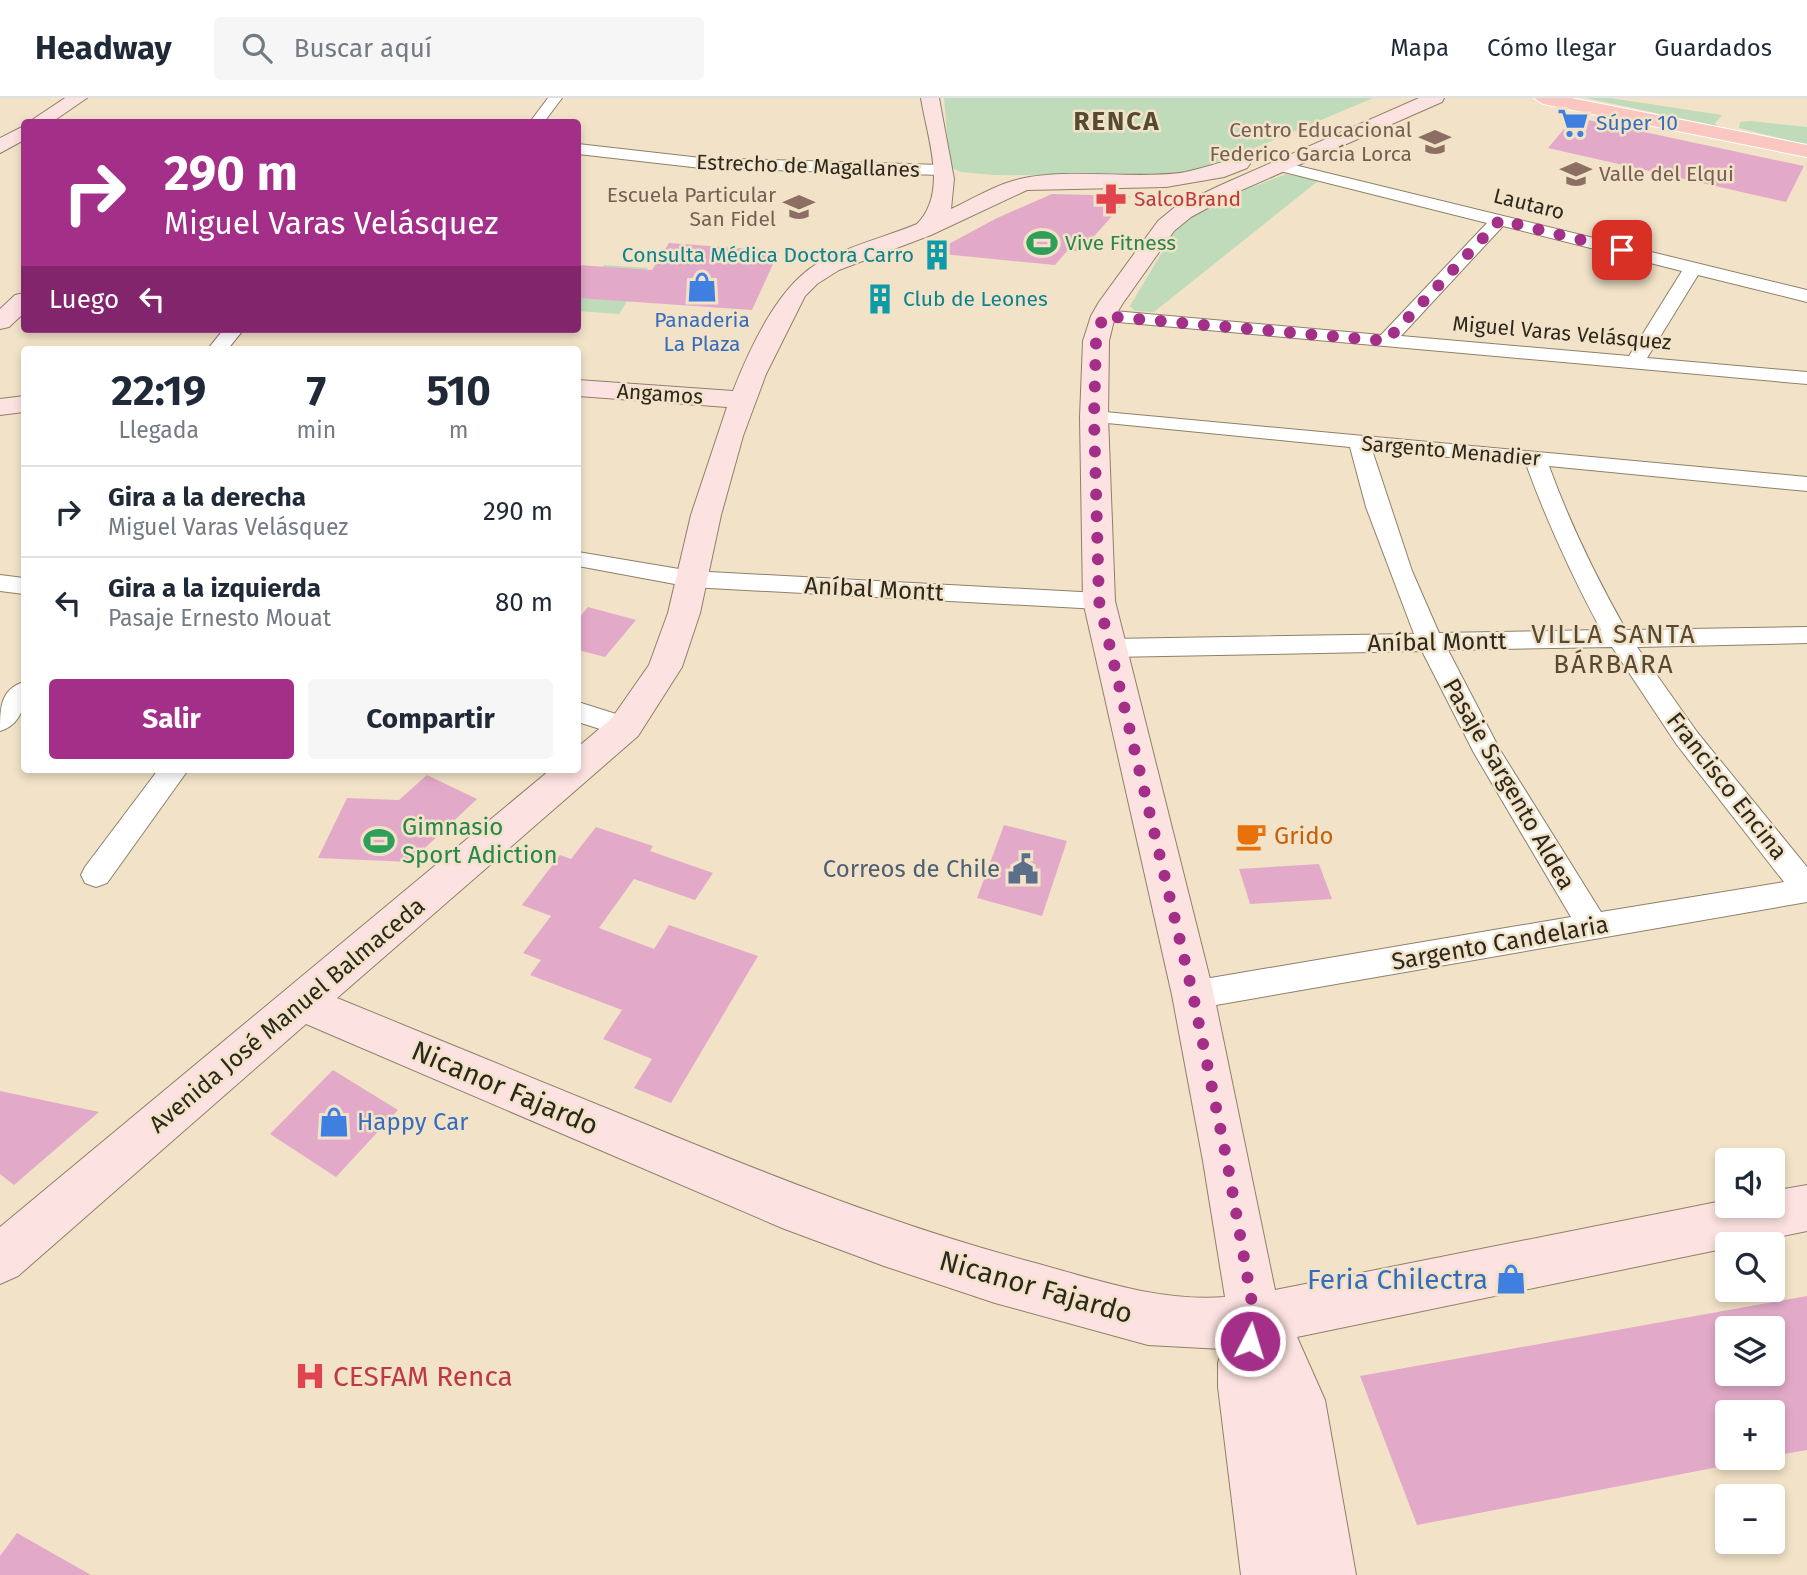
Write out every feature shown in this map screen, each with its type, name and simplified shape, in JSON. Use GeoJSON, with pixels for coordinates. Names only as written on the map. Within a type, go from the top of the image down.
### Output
{"type":"FeatureCollection","features":[{"type":"Feature","properties":{"kind":"main road"},"geometry":{"type":"LineString","coordinates":[[44,119],[78,98]]}},
{"type":"Feature","properties":{"kind":"main road"},"geometry":{"type":"LineString","coordinates":[[923,230],[941,206],[942,170],[930,98]]}},
{"type":"Feature","properties":{"kind":"main road","name":"Avenida José Manuel Balmaceda"},"geometry":{"type":"LineString","coordinates":[[581,765],[625,727],[670,656],[717,476],[742,400],[775,329],[801,285],[831,265],[923,230],[1009,189],[1038,182],[1186,179],[1219,172],[1396,98]]}},
{"type":"Feature","properties":{"kind":"main road"},"geometry":{"type":"LineString","coordinates":[[1166,226],[1205,200],[1435,98]]}},
{"type":"Feature","properties":{"kind":"main road"},"geometry":{"type":"LineString","coordinates":[[1543,98],[1737,127],[1807,151]]}},
{"type":"Feature","properties":{"kind":"main road"},"geometry":{"type":"LineString","coordinates":[[0,150],[21,134]]}},
{"type":"Feature","properties":{"kind":"main road"},"geometry":{"type":"LineString","coordinates":[[0,150],[21,156]]}},
{"type":"Feature","properties":{"kind":"main road","name":"Estrecho de Magallanes"},"geometry":{"type":"LineString","coordinates":[[942,170],[976,178],[1038,182]]}},
{"type":"Feature","properties":{"kind":"main road"},"geometry":{"type":"LineString","coordinates":[[1142,180],[1164,190],[1172,199],[1172,210],[1166,226],[1103,316],[1096,341],[1094,417],[1099,601],[1193,995],[1227,1161],[1255,1320],[1294,1383],[1327,1575]]}},
{"type":"Feature","properties":{"kind":"main road"},"geometry":{"type":"LineString","coordinates":[[0,322],[21,303]]}},
{"type":"Feature","properties":{"kind":"main road","name":"Angamos"},"geometry":{"type":"LineString","coordinates":[[581,388],[742,400]]}},
{"type":"Feature","properties":{"kind":"main road"},"geometry":{"type":"LineString","coordinates":[[0,407],[21,404]]}},
{"type":"Feature","properties":{"kind":"main road","name":"Avenida José Manuel Balmaceda"},"geometry":{"type":"LineString","coordinates":[[0,1259],[571,773]]}},
{"type":"Feature","properties":{"kind":"main road","name":"Nicanor Fajardo"},"geometry":{"type":"LineString","coordinates":[[302,1003],[786,1205],[884,1242],[995,1278],[1148,1320],[1196,1324],[1255,1320],[1807,1208]]}},
{"type":"Feature","properties":{"kind":"main road"},"geometry":{"type":"LineString","coordinates":[[1255,1320],[1244,1363],[1245,1387],[1270,1575]]}},
{"type":"Feature","properties":{"kind":"street"},"geometry":{"type":"LineString","coordinates":[[539,119],[555,98]]}},
{"type":"Feature","properties":{"kind":"street","name":"Estrecho de Magallanes"},"geometry":{"type":"LineString","coordinates":[[581,149],[710,164],[942,170]]}},
{"type":"Feature","properties":{"kind":"street","name":"Lautaro"},"geometry":{"type":"LineString","coordinates":[[1282,167],[1807,296]]}},
{"type":"Feature","properties":{"kind":"street"},"geometry":{"type":"LineString","coordinates":[[1386,341],[1500,220]]}},
{"type":"Feature","properties":{"kind":"street"},"geometry":{"type":"LineString","coordinates":[[1634,362],[1693,268]]}},
{"type":"Feature","properties":{"kind":"street","name":"Miguel Varas Velásquez"},"geometry":{"type":"LineString","coordinates":[[1103,316],[1807,378]]}},
{"type":"Feature","properties":{"kind":"street","name":"Sargento Menadier"},"geometry":{"type":"LineString","coordinates":[[1094,417],[1807,484]]}},
{"type":"Feature","properties":{"kind":"street","name":"Pasaje Sargento Aldea"},"geometry":{"type":"LineString","coordinates":[[1359,442],[1384,531],[1429,642],[1499,775],[1594,927]]}},
{"type":"Feature","properties":{"kind":"street","name":"Francisco Encina"},"geometry":{"type":"LineString","coordinates":[[1535,458],[1566,541],[1619,639],[1700,756],[1807,889]]}},
{"type":"Feature","properties":{"kind":"street","name":"Aníbal Montt"},"geometry":{"type":"LineString","coordinates":[[581,560],[691,579],[1099,601]]}},
{"type":"Feature","properties":{"kind":"street"},"geometry":{"type":"LineString","coordinates":[[0,583],[21,586]]}},
{"type":"Feature","properties":{"kind":"street","name":"Aníbal Montt"},"geometry":{"type":"LineString","coordinates":[[1110,648],[1807,635]]}},
{"type":"Feature","properties":{"kind":"street"},"geometry":{"type":"LineString","coordinates":[[0,721],[21,695]]}},
{"type":"Feature","properties":{"kind":"street"},"geometry":{"type":"LineString","coordinates":[[581,713],[625,727]]}},
{"type":"Feature","properties":{"kind":"street"},"geometry":{"type":"LineString","coordinates":[[96,875],[172,773]]}},
{"type":"Feature","properties":{"kind":"street","name":"Sargento Candelaria"},"geometry":{"type":"LineString","coordinates":[[1193,995],[1807,889]]}},
{"type":"Feature","properties":{"kind":"green space"},"geometry":{"type":"Polygon","coordinates":[[[944,98],[1373,98],[1189,176],[993,175],[961,172],[950,167],[944,98]]]}},
{"type":"Feature","properties":{"kind":"green space"},"geometry":{"type":"Polygon","coordinates":[[[1586,98],[1610,98],[1722,115],[1715,123],[1717,126],[1586,98]]]}},
{"type":"Feature","properties":{"kind":"green space"},"geometry":{"type":"Polygon","coordinates":[[[1740,122],[1807,127],[1807,145],[1739,128],[1740,122]]]}},
{"type":"Feature","properties":{"kind":"green space"},"geometry":{"type":"Polygon","coordinates":[[[1286,174],[1318,181],[1154,312],[1135,311],[1130,306],[1180,222],[1197,209],[1286,174]]]}},
{"type":"Feature","properties":{"kind":"green space"},"geometry":{"type":"Polygon","coordinates":[[[604,265],[648,268],[619,314],[581,311],[581,299],[604,265]]]}},
{"type":"Feature","properties":{"kind":"building"},"geometry":{"type":"Polygon","coordinates":[[[1574,117],[1804,166],[1786,202],[1548,148],[1574,117]]]}},
{"type":"Feature","properties":{"kind":"building"},"geometry":{"type":"Polygon","coordinates":[[[1052,194],[1130,196],[1080,252],[1068,250],[1055,265],[932,253],[997,218],[1052,194]]]}},
{"type":"Feature","properties":{"kind":"building"},"geometry":{"type":"Polygon","coordinates":[[[669,243],[779,251],[752,310],[581,298],[581,265],[652,270],[669,243]]]}},
{"type":"Feature","properties":{"kind":"building"},"geometry":{"type":"Polygon","coordinates":[[[588,607],[636,620],[605,657],[581,651],[581,615],[588,607]]]}},
{"type":"Feature","properties":{"kind":"building","name":"Gimnasio Sport Adiction"},"geometry":{"type":"Polygon","coordinates":[[[427,775],[477,799],[410,862],[318,858],[347,798],[399,800],[427,775]]]}},
{"type":"Feature","properties":{"kind":"building","name":"Correos de Chile"},"geometry":{"type":"Polygon","coordinates":[[[1004,825],[1067,841],[1042,916],[977,898],[1004,825]]]}},
{"type":"Feature","properties":{"kind":"building"},"geometry":{"type":"Polygon","coordinates":[[[596,827],[653,846],[650,851],[713,873],[695,900],[634,879],[599,928],[654,949],[669,925],[758,956],[671,1103],[634,1088],[652,1059],[603,1039],[622,1010],[530,975],[541,960],[523,953],[551,916],[522,905],[560,855],[571,859],[596,827]]]}},
{"type":"Feature","properties":{"kind":"building"},"geometry":{"type":"Polygon","coordinates":[[[1319,864],[1332,899],[1250,904],[1239,869],[1319,864]]]}},
{"type":"Feature","properties":{"kind":"building","name":"Happy Car"},"geometry":{"type":"Polygon","coordinates":[[[333,1070],[398,1110],[336,1177],[270,1134],[333,1070]]]}},
{"type":"Feature","properties":{"kind":"building"},"geometry":{"type":"Polygon","coordinates":[[[0,1091],[99,1112],[14,1185],[0,1174],[0,1091]]]}},
{"type":"Feature","properties":{"kind":"building"},"geometry":{"type":"Polygon","coordinates":[[[1807,1296],[1807,1450],[1785,1454],[1785,1400],[1715,1400],[1715,1468],[1417,1525],[1360,1376],[1807,1296]]]}},
{"type":"Feature","properties":{"kind":"building"},"geometry":{"type":"Polygon","coordinates":[[[17,1533],[91,1575],[0,1575],[0,1556],[17,1533]]]}},
{"type":"Feature","properties":{"kind":"place","name":"Súper 10"},"geometry":{"type":"Point","coordinates":[1573,123]}},
{"type":"Feature","properties":{"kind":"place","name":"Centro Educacional Federico García Lorca"},"geometry":{"type":"Point","coordinates":[1435,142]}},
{"type":"Feature","properties":{"kind":"place","name":"Valle del Elqui"},"geometry":{"type":"Point","coordinates":[1576,174]}},
{"type":"Feature","properties":{"kind":"place","name":"SalcoBrand"},"geometry":{"type":"Point","coordinates":[1111,199]}},
{"type":"Feature","properties":{"kind":"place","name":"Escuela Particular San Fidel"},"geometry":{"type":"Point","coordinates":[799,207]}},
{"type":"Feature","properties":{"kind":"place","name":"Vive Fitness"},"geometry":{"type":"Point","coordinates":[1042,243]}},
{"type":"Feature","properties":{"kind":"place","name":"Consulta Médica Doctora Carro"},"geometry":{"type":"Point","coordinates":[937,255]}},
{"type":"Feature","properties":{"kind":"place","name":"Panaderia La Plaza"},"geometry":{"type":"Point","coordinates":[702,287]}},
{"type":"Feature","properties":{"kind":"place","name":"Club de Leones"},"geometry":{"type":"Point","coordinates":[880,299]}},
{"type":"Feature","properties":{"kind":"place","name":"Grido"},"geometry":{"type":"Point","coordinates":[1251,836]}},
{"type":"Feature","properties":{"kind":"place","name":"Gimnasio Sport Adiction"},"geometry":{"type":"Point","coordinates":[379,841]}},
{"type":"Feature","properties":{"kind":"place","name":"Correos de Chile"},"geometry":{"type":"Point","coordinates":[1023,869]}},
{"type":"Feature","properties":{"kind":"place","name":"Happy Car"},"geometry":{"type":"Point","coordinates":[334,1122]}},
{"type":"Feature","properties":{"kind":"place","name":"Feria Chilectra"},"geometry":{"type":"Point","coordinates":[1511,1279]}},
{"type":"Feature","properties":{"kind":"place","name":"CESFAM Renca"},"geometry":{"type":"Point","coordinates":[310,1376]}},
{"type":"Feature","properties":{"kind":"district","name":"RENCA"},"geometry":{"type":"Point","coordinates":[1117,121]}},
{"type":"Feature","properties":{"kind":"district","name":"VILLA SANTA BÁRBARA"},"geometry":{"type":"Point","coordinates":[1614,649]}},
{"type":"Feature","properties":{"kind":"route"},"geometry":{"type":"LineString","coordinates":[[1250,1341],[1255,1320],[1227,1161],[1193,995],[1099,601],[1094,417],[1098,330],[1103,316],[1386,341],[1500,220],[1622,250]]}}]}
